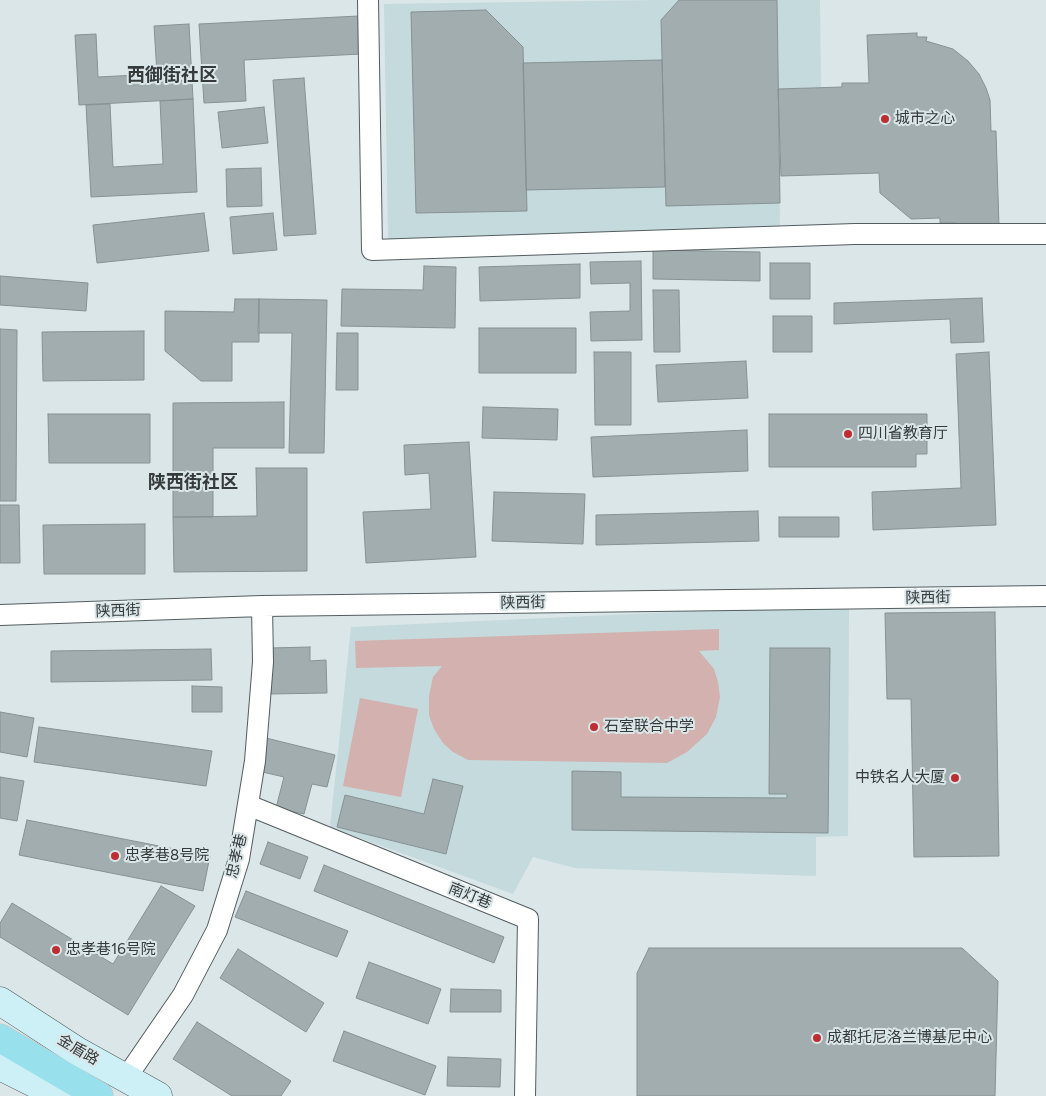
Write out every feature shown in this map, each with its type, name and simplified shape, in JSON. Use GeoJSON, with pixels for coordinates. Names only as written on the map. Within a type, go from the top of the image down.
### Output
{"type":"FeatureCollection","features":[{"type":"Feature","properties":{"kind":"main road","name":"金盾路"},"geometry":{"type":"LineString","coordinates":[[0,1001],[77,1051],[158,1096]]}},
{"type":"Feature","properties":{"kind":"main road","name":"金盾路"},"geometry":{"type":"LineString","coordinates":[[0,1038],[99,1096]]}},
{"type":"Feature","properties":{"kind":"main road"},"geometry":{"type":"LineString","coordinates":[[0,1066],[60,1096]]}},
{"type":"Feature","properties":{"kind":"street"},"geometry":{"type":"LineString","coordinates":[[368,0],[372,250],[855,234],[1046,234]]}},
{"type":"Feature","properties":{"kind":"street","name":"陕西街"},"geometry":{"type":"LineString","coordinates":[[0,615],[262,606],[1046,596]]}},
{"type":"Feature","properties":{"kind":"street","name":"忠孝巷"},"geometry":{"type":"LineString","coordinates":[[126,1078],[183,995],[216,930],[239,860],[255,761],[263,662],[262,606]]}},
{"type":"Feature","properties":{"kind":"street","name":"南灯巷"},"geometry":{"type":"LineString","coordinates":[[248,805],[528,920],[525,1096]]}},
{"type":"Feature","properties":{"kind":"shaded area"},"geometry":{"type":"Polygon","coordinates":[[[820,0],[821,87],[778,89],[780,230],[388,239],[384,4],[820,0]]]}},
{"type":"Feature","properties":{"kind":"shaded area","name":"石室联合中学"},"geometry":{"type":"Polygon","coordinates":[[[849,604],[848,836],[816,837],[816,876],[575,868],[533,857],[513,894],[330,827],[351,627],[849,604]]]}},
{"type":"Feature","properties":{"kind":"shaded area"},"geometry":{"type":"Polygon","coordinates":[[[719,629],[719,650],[699,651],[714,669],[718,682],[720,697],[716,717],[707,734],[687,752],[667,763],[468,760],[453,752],[443,743],[434,729],[429,715],[429,696],[433,677],[442,666],[356,668],[355,641],[719,629]]]}},
{"type":"Feature","properties":{"kind":"shaded area"},"geometry":{"type":"Polygon","coordinates":[[[360,698],[418,709],[401,797],[343,786],[360,698]]]}},
{"type":"Feature","properties":{"kind":"building"},"geometry":{"type":"Polygon","coordinates":[[[679,0],[777,0],[780,203],[666,206],[661,20],[679,0]]]}},
{"type":"Feature","properties":{"kind":"building"},"geometry":{"type":"Polygon","coordinates":[[[486,10],[523,47],[527,211],[416,213],[411,12],[486,10]]]}},
{"type":"Feature","properties":{"kind":"building"},"geometry":{"type":"Polygon","coordinates":[[[359,16],[361,54],[244,60],[246,101],[204,103],[199,24],[359,16]]]}},
{"type":"Feature","properties":{"kind":"building"},"geometry":{"type":"Polygon","coordinates":[[[189,24],[193,99],[79,105],[75,35],[96,34],[98,77],[157,74],[154,26],[189,24]]]}},
{"type":"Feature","properties":{"kind":"building","name":"城市之心"},"geometry":{"type":"Polygon","coordinates":[[[917,33],[917,37],[927,37],[926,41],[953,49],[968,61],[979,74],[986,88],[990,100],[991,131],[996,131],[999,226],[956,227],[956,223],[940,223],[940,218],[911,219],[880,193],[879,173],[781,176],[778,89],[842,87],[842,83],[869,83],[867,35],[917,33]]]}},
{"type":"Feature","properties":{"kind":"building"},"geometry":{"type":"Polygon","coordinates":[[[662,60],[665,187],[526,190],[523,63],[662,60]]]}},
{"type":"Feature","properties":{"kind":"building"},"geometry":{"type":"Polygon","coordinates":[[[304,78],[316,234],[284,236],[273,80],[304,78]]]}},
{"type":"Feature","properties":{"kind":"building"},"geometry":{"type":"Polygon","coordinates":[[[193,99],[197,192],[91,197],[86,105],[110,104],[113,167],[163,164],[160,101],[193,99]]]}},
{"type":"Feature","properties":{"kind":"building"},"geometry":{"type":"Polygon","coordinates":[[[264,107],[268,143],[222,148],[218,112],[264,107]]]}},
{"type":"Feature","properties":{"kind":"building"},"geometry":{"type":"Polygon","coordinates":[[[261,168],[262,206],[227,207],[226,169],[261,168]]]}},
{"type":"Feature","properties":{"kind":"building"},"geometry":{"type":"Polygon","coordinates":[[[204,213],[209,251],[97,263],[93,225],[204,213]]]}},
{"type":"Feature","properties":{"kind":"building"},"geometry":{"type":"Polygon","coordinates":[[[273,213],[277,250],[233,254],[230,217],[273,213]]]}},
{"type":"Feature","properties":{"kind":"building"},"geometry":{"type":"Polygon","coordinates":[[[653,250],[760,252],[760,281],[653,279],[653,250]]]}},
{"type":"Feature","properties":{"kind":"building"},"geometry":{"type":"Polygon","coordinates":[[[641,261],[642,340],[591,341],[590,312],[630,311],[630,283],[591,284],[590,262],[641,261]]]}},
{"type":"Feature","properties":{"kind":"building"},"geometry":{"type":"Polygon","coordinates":[[[770,263],[810,263],[810,299],[770,299],[770,263]]]}},
{"type":"Feature","properties":{"kind":"building"},"geometry":{"type":"Polygon","coordinates":[[[580,264],[580,298],[480,301],[479,267],[580,264]]]}},
{"type":"Feature","properties":{"kind":"building"},"geometry":{"type":"Polygon","coordinates":[[[424,266],[456,267],[455,328],[341,326],[342,289],[423,290],[424,266]]]}},
{"type":"Feature","properties":{"kind":"building"},"geometry":{"type":"Polygon","coordinates":[[[0,276],[88,283],[86,311],[0,305],[0,276]]]}},
{"type":"Feature","properties":{"kind":"building"},"geometry":{"type":"Polygon","coordinates":[[[653,290],[679,290],[680,352],[654,352],[653,290]]]}},
{"type":"Feature","properties":{"kind":"building"},"geometry":{"type":"Polygon","coordinates":[[[982,298],[984,342],[951,343],[950,319],[834,324],[834,303],[982,298]]]}},
{"type":"Feature","properties":{"kind":"building"},"geometry":{"type":"Polygon","coordinates":[[[235,299],[259,299],[259,342],[232,342],[232,381],[201,381],[165,351],[165,311],[234,312],[235,299]]]}},
{"type":"Feature","properties":{"kind":"building"},"geometry":{"type":"Polygon","coordinates":[[[259,299],[327,300],[324,453],[289,453],[292,333],[258,333],[259,299]]]}},
{"type":"Feature","properties":{"kind":"building"},"geometry":{"type":"Polygon","coordinates":[[[773,316],[812,316],[812,352],[773,352],[773,316]]]}},
{"type":"Feature","properties":{"kind":"building"},"geometry":{"type":"Polygon","coordinates":[[[479,328],[576,328],[576,373],[479,373],[479,328]]]}},
{"type":"Feature","properties":{"kind":"building"},"geometry":{"type":"Polygon","coordinates":[[[0,329],[17,330],[16,501],[0,501],[0,329]]]}},
{"type":"Feature","properties":{"kind":"building"},"geometry":{"type":"Polygon","coordinates":[[[144,331],[144,380],[43,381],[42,332],[144,331]]]}},
{"type":"Feature","properties":{"kind":"building"},"geometry":{"type":"Polygon","coordinates":[[[337,333],[358,333],[358,390],[336,390],[337,333]]]}},
{"type":"Feature","properties":{"kind":"building"},"geometry":{"type":"Polygon","coordinates":[[[594,352],[631,352],[631,425],[595,425],[594,352]]]}},
{"type":"Feature","properties":{"kind":"building"},"geometry":{"type":"Polygon","coordinates":[[[989,352],[996,525],[873,530],[872,492],[961,488],[956,354],[989,352]]]}},
{"type":"Feature","properties":{"kind":"building"},"geometry":{"type":"Polygon","coordinates":[[[746,361],[748,398],[658,402],[656,365],[746,361]]]}},
{"type":"Feature","properties":{"kind":"building"},"geometry":{"type":"Polygon","coordinates":[[[284,402],[284,448],[213,448],[213,517],[173,517],[173,403],[284,402]]]}},
{"type":"Feature","properties":{"kind":"building"},"geometry":{"type":"Polygon","coordinates":[[[483,407],[558,409],[557,440],[482,438],[483,407]]]}},
{"type":"Feature","properties":{"kind":"building"},"geometry":{"type":"Polygon","coordinates":[[[48,414],[150,414],[150,463],[49,463],[48,414]]]}},
{"type":"Feature","properties":{"kind":"building","name":"四川省教育厅"},"geometry":{"type":"Polygon","coordinates":[[[769,414],[927,414],[927,454],[916,454],[916,467],[769,467],[769,414]]]}},
{"type":"Feature","properties":{"kind":"building"},"geometry":{"type":"Polygon","coordinates":[[[747,430],[748,471],[593,477],[591,437],[747,430]]]}},
{"type":"Feature","properties":{"kind":"building"},"geometry":{"type":"Polygon","coordinates":[[[469,442],[476,557],[366,563],[363,512],[431,509],[429,473],[405,475],[404,445],[469,442]]]}},
{"type":"Feature","properties":{"kind":"building"},"geometry":{"type":"Polygon","coordinates":[[[256,468],[307,468],[307,571],[174,572],[173,517],[257,516],[256,468]]]}},
{"type":"Feature","properties":{"kind":"building"},"geometry":{"type":"Polygon","coordinates":[[[494,492],[585,494],[583,544],[492,541],[494,492]]]}},
{"type":"Feature","properties":{"kind":"building"},"geometry":{"type":"Polygon","coordinates":[[[0,505],[19,505],[20,563],[0,563],[0,505]]]}},
{"type":"Feature","properties":{"kind":"building"},"geometry":{"type":"Polygon","coordinates":[[[758,511],[759,541],[596,545],[596,515],[758,511]]]}},
{"type":"Feature","properties":{"kind":"building"},"geometry":{"type":"Polygon","coordinates":[[[779,517],[839,517],[839,537],[779,537],[779,517]]]}},
{"type":"Feature","properties":{"kind":"building"},"geometry":{"type":"Polygon","coordinates":[[[145,524],[145,574],[44,574],[43,525],[145,524]]]}},
{"type":"Feature","properties":{"kind":"building","name":"中铁名人大厦"},"geometry":{"type":"Polygon","coordinates":[[[995,612],[999,856],[914,857],[911,699],[887,699],[885,613],[995,612]]]}},
{"type":"Feature","properties":{"kind":"building"},"geometry":{"type":"Polygon","coordinates":[[[310,647],[310,661],[326,660],[327,693],[271,694],[270,648],[310,647]]]}},
{"type":"Feature","properties":{"kind":"building"},"geometry":{"type":"Polygon","coordinates":[[[770,648],[830,648],[828,833],[572,830],[572,771],[621,772],[621,797],[787,798],[787,794],[769,794],[770,648]]]}},
{"type":"Feature","properties":{"kind":"building"},"geometry":{"type":"Polygon","coordinates":[[[211,649],[212,680],[51,682],[51,651],[211,649]]]}},
{"type":"Feature","properties":{"kind":"building"},"geometry":{"type":"Polygon","coordinates":[[[192,686],[222,687],[222,712],[192,712],[192,686]]]}},
{"type":"Feature","properties":{"kind":"building"},"geometry":{"type":"Polygon","coordinates":[[[0,712],[34,718],[27,757],[0,752],[0,712]]]}},
{"type":"Feature","properties":{"kind":"building"},"geometry":{"type":"Polygon","coordinates":[[[39,727],[212,751],[206,786],[34,762],[39,727]]]}},
{"type":"Feature","properties":{"kind":"building"},"geometry":{"type":"Polygon","coordinates":[[[266,738],[335,755],[327,787],[312,784],[304,814],[276,808],[284,777],[258,771],[266,738]]]}},
{"type":"Feature","properties":{"kind":"building"},"geometry":{"type":"Polygon","coordinates":[[[0,777],[24,781],[17,821],[0,818],[0,777]]]}},
{"type":"Feature","properties":{"kind":"building"},"geometry":{"type":"Polygon","coordinates":[[[433,779],[463,786],[446,854],[337,827],[345,795],[424,814],[433,779]]]}},
{"type":"Feature","properties":{"kind":"building","name":"忠孝巷8号院"},"geometry":{"type":"Polygon","coordinates":[[[27,820],[210,856],[203,891],[19,855],[27,820]]]}},
{"type":"Feature","properties":{"kind":"building"},"geometry":{"type":"Polygon","coordinates":[[[268,842],[308,857],[300,879],[260,864],[268,842]]]}},
{"type":"Feature","properties":{"kind":"building"},"geometry":{"type":"Polygon","coordinates":[[[324,865],[504,937],[494,963],[314,891],[324,865]]]}},
{"type":"Feature","properties":{"kind":"building","name":"忠孝巷16号院"},"geometry":{"type":"Polygon","coordinates":[[[161,886],[195,906],[128,1015],[0,937],[0,923],[12,903],[113,964],[161,886]]]}},
{"type":"Feature","properties":{"kind":"building"},"geometry":{"type":"Polygon","coordinates":[[[246,891],[348,931],[337,957],[235,917],[246,891]]]}},
{"type":"Feature","properties":{"kind":"building","name":"成都托尼洛兰博基尼中心"},"geometry":{"type":"Polygon","coordinates":[[[649,948],[962,948],[998,981],[995,1096],[637,1096],[637,973],[649,948]]]}},
{"type":"Feature","properties":{"kind":"building"},"geometry":{"type":"Polygon","coordinates":[[[238,949],[324,1003],[306,1032],[220,978],[238,949]]]}},
{"type":"Feature","properties":{"kind":"building"},"geometry":{"type":"Polygon","coordinates":[[[369,962],[441,989],[428,1024],[356,998],[369,962]]]}},
{"type":"Feature","properties":{"kind":"building"},"geometry":{"type":"Polygon","coordinates":[[[451,989],[501,990],[501,1012],[450,1012],[451,989]]]}},
{"type":"Feature","properties":{"kind":"building"},"geometry":{"type":"Polygon","coordinates":[[[197,1022],[291,1081],[281,1096],[232,1096],[173,1059],[197,1022]]]}},
{"type":"Feature","properties":{"kind":"building"},"geometry":{"type":"Polygon","coordinates":[[[344,1031],[436,1066],[425,1095],[333,1061],[344,1031]]]}},
{"type":"Feature","properties":{"kind":"building"},"geometry":{"type":"Polygon","coordinates":[[[448,1057],[501,1059],[500,1087],[447,1086],[448,1057]]]}},
{"type":"Feature","properties":{"kind":"place","name":"城市之心"},"geometry":{"type":"Point","coordinates":[885,119]}},
{"type":"Feature","properties":{"kind":"place","name":"四川省教育厅"},"geometry":{"type":"Point","coordinates":[848,434]}},
{"type":"Feature","properties":{"kind":"place","name":"石室联合中学"},"geometry":{"type":"Point","coordinates":[594,727]}},
{"type":"Feature","properties":{"kind":"place","name":"中铁名人大厦"},"geometry":{"type":"Point","coordinates":[955,778]}},
{"type":"Feature","properties":{"kind":"place","name":"忠孝巷8号院"},"geometry":{"type":"Point","coordinates":[115,856]}},
{"type":"Feature","properties":{"kind":"place","name":"忠孝巷16号院"},"geometry":{"type":"Point","coordinates":[56,950]}},
{"type":"Feature","properties":{"kind":"place","name":"成都托尼洛兰博基尼中心"},"geometry":{"type":"Point","coordinates":[817,1038]}},
{"type":"Feature","properties":{"kind":"district","name":"西御街社区"},"geometry":{"type":"Point","coordinates":[172,76]}},
{"type":"Feature","properties":{"kind":"district","name":"陕西街社区"},"geometry":{"type":"Point","coordinates":[193,483]}}]}
